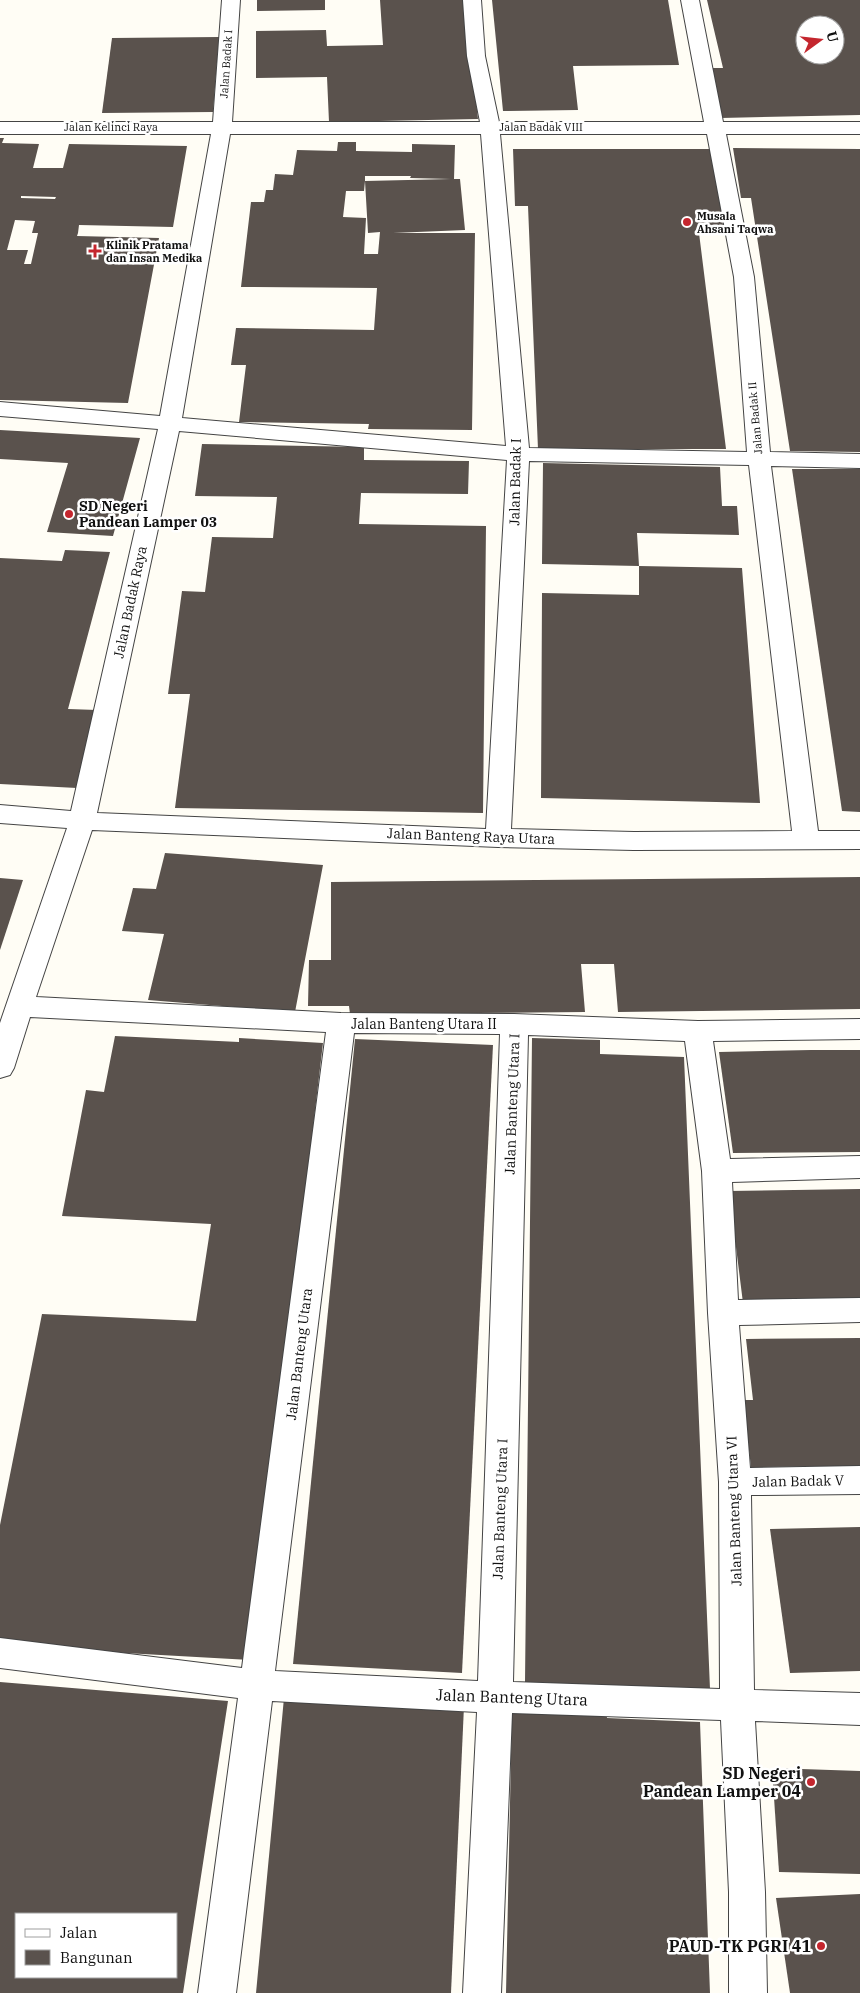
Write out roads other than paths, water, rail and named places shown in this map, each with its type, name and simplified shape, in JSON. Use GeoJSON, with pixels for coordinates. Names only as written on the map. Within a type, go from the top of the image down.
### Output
{"type":"FeatureCollection","features":[{"type":"Feature","properties":{"kind":"street","name":"Jalan Badak I"},"geometry":{"type":"LineString","coordinates":[[222,127],[231,0]]}},
{"type":"Feature","properties":{"kind":"street","name":"Jalan Badak I"},"geometry":{"type":"LineString","coordinates":[[472,0],[476,56],[490,127],[518,454],[498,838]]}},
{"type":"Feature","properties":{"kind":"street","name":"Jalan Badak II"},"geometry":{"type":"LineString","coordinates":[[690,0],[744,277],[758,458],[806,839]]}},
{"type":"Feature","properties":{"kind":"street","name":"Jalan Badak VIII"},"geometry":{"type":"LineString","coordinates":[[222,127],[860,128]]}},
{"type":"Feature","properties":{"kind":"street","name":"Jalan Kelinci Raya"},"geometry":{"type":"LineString","coordinates":[[0,128],[222,127]]}},
{"type":"Feature","properties":{"kind":"street","name":"Jalan Badak Raya"},"geometry":{"type":"LineString","coordinates":[[0,1068],[19,1006],[82,821],[170,423],[222,127]]}},
{"type":"Feature","properties":{"kind":"street"},"geometry":{"type":"LineString","coordinates":[[0,409],[518,454],[860,461]]}},
{"type":"Feature","properties":{"kind":"street","name":"Jalan Banteng Raya Utara"},"geometry":{"type":"LineString","coordinates":[[0,814],[82,821],[498,838],[634,841],[860,840]]}},
{"type":"Feature","properties":{"kind":"street","name":"Jalan Banteng Utara II"},"geometry":{"type":"LineString","coordinates":[[19,1006],[342,1023],[514,1024],[698,1031],[860,1029]]}},
{"type":"Feature","properties":{"kind":"street","name":"Jalan Banteng Utara"},"geometry":{"type":"LineString","coordinates":[[217,1993],[342,1023]]}},
{"type":"Feature","properties":{"kind":"street","name":"Jalan Banteng Utara I"},"geometry":{"type":"LineString","coordinates":[[482,1993],[495,1697],[514,1024]]}},
{"type":"Feature","properties":{"kind":"street","name":"Jalan Banteng Utara VI"},"geometry":{"type":"LineString","coordinates":[[698,1031],[717,1171],[723,1313],[735,1482],[737,1704],[747,1892],[748,1993]]}},
{"type":"Feature","properties":{"kind":"street"},"geometry":{"type":"LineString","coordinates":[[717,1171],[860,1167]]}},
{"type":"Feature","properties":{"kind":"street"},"geometry":{"type":"LineString","coordinates":[[723,1313],[860,1310]]}},
{"type":"Feature","properties":{"kind":"street","name":"Jalan Badak V"},"geometry":{"type":"LineString","coordinates":[[735,1482],[860,1480]]}},
{"type":"Feature","properties":{"kind":"street","name":"Jalan Banteng Utara"},"geometry":{"type":"LineString","coordinates":[[0,1653],[257,1685],[495,1697],[860,1709]]}},
{"type":"Feature","properties":{"kind":"place","name":"Musala Ahsani Taqwa"},"geometry":{"type":"Point","coordinates":[687,222]}},
{"type":"Feature","properties":{"kind":"place","name":"Klinik Pratama dan Insan Medika"},"geometry":{"type":"Point","coordinates":[95,251]}},
{"type":"Feature","properties":{"kind":"place","name":"SD Negeri Pandean Lamper 03"},"geometry":{"type":"Point","coordinates":[69,514]}},
{"type":"Feature","properties":{"kind":"place","name":"SD Negeri Pandean Lamper 04"},"geometry":{"type":"Point","coordinates":[811,1782]}},
{"type":"Feature","properties":{"kind":"place","name":"PAUD-TK PGRI 41"},"geometry":{"type":"Point","coordinates":[821,1946]}}]}
